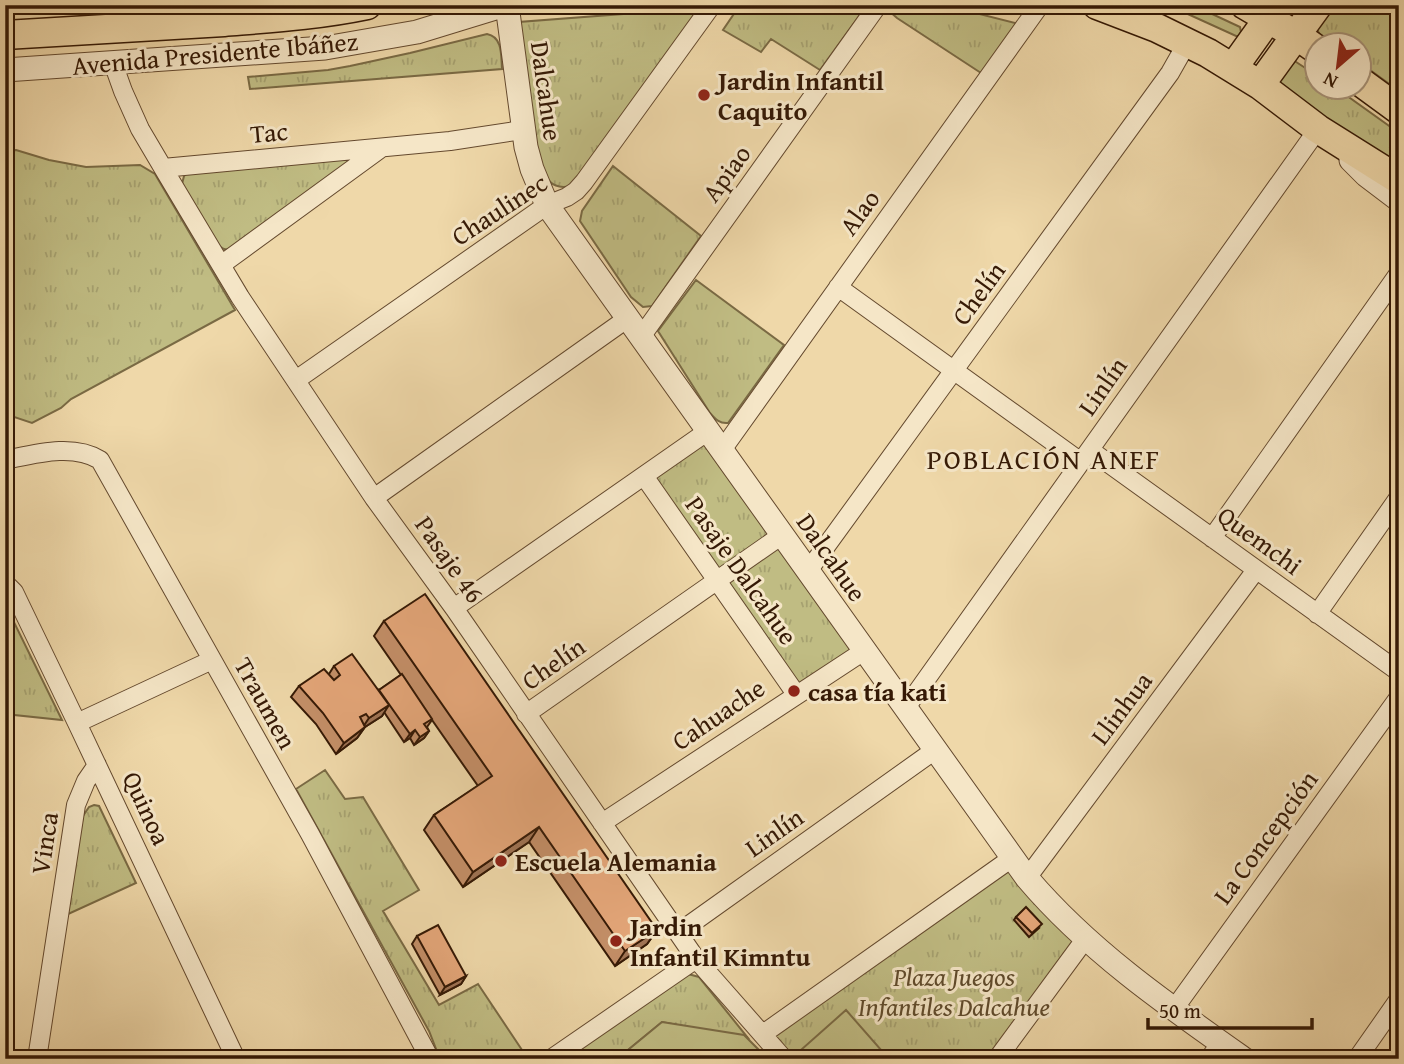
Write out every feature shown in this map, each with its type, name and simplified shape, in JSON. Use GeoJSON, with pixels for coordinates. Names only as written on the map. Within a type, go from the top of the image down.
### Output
{"type":"FeatureCollection","features":[{"type":"Feature","properties":{"kind":"main road","name":"Avenida Presidente Ibáñez"},"geometry":{"type":"LineString","coordinates":[[5,35],[260,19],[332,12],[367,5]]}},
{"type":"Feature","properties":{"kind":"main road"},"geometry":{"type":"LineString","coordinates":[[1097,5],[1146,23],[1233,68],[1318,129],[1399,180]]}},
{"type":"Feature","properties":{"kind":"main road"},"geometry":{"type":"LineString","coordinates":[[1309,32],[1318,5]]}},
{"type":"Feature","properties":{"kind":"main road"},"geometry":{"type":"LineString","coordinates":[[1233,68],[1264,10],[1302,39]]}},
{"type":"Feature","properties":{"kind":"main road"},"geometry":{"type":"LineString","coordinates":[[1260,85],[1302,46]]}},
{"type":"Feature","properties":{"kind":"main road"},"geometry":{"type":"LineString","coordinates":[[1372,90],[1399,110]]}},
{"type":"Feature","properties":{"kind":"street","name":"Avenida Presidente Ibáñez"},"geometry":{"type":"LineString","coordinates":[[5,70],[325,48],[417,32],[506,5]]}},
{"type":"Feature","properties":{"kind":"street","name":"Dalcahue"},"geometry":{"type":"LineString","coordinates":[[506,5],[522,130],[532,169],[547,205],[1027,878],[1050,905],[1086,938],[1174,1009],[1215,1051],[1244,1059]]}},
{"type":"Feature","properties":{"kind":"street","name":"Chaulinec"},"geometry":{"type":"LineString","coordinates":[[296,380],[547,205],[576,191],[712,5]]}},
{"type":"Feature","properties":{"kind":"street","name":"Apiao"},"geometry":{"type":"LineString","coordinates":[[641,337],[878,5]]}},
{"type":"Feature","properties":{"kind":"street","name":"Alao"},"geometry":{"type":"LineString","coordinates":[[454,608],[644,476],[715,441],[838,287],[1040,5]]}},
{"type":"Feature","properties":{"kind":"street","name":"Chelín"},"geometry":{"type":"LineString","coordinates":[[808,571],[1170,73],[1187,43]]}},
{"type":"Feature","properties":{"kind":"street","name":"Pasaje 46"},"geometry":{"type":"LineString","coordinates":[[113,63],[140,129],[240,297],[374,498],[454,608],[696,959],[784,1059]]}},
{"type":"Feature","properties":{"kind":"street"},"geometry":{"type":"LineString","coordinates":[[1318,129],[1366,175],[1399,200]]}},
{"type":"Feature","properties":{"kind":"street","name":"Linlín"},"geometry":{"type":"LineString","coordinates":[[905,709],[1318,129]]}},
{"type":"Feature","properties":{"kind":"street","name":"Tac"},"geometry":{"type":"LineString","coordinates":[[163,168],[380,149],[522,130]]}},
{"type":"Feature","properties":{"kind":"street","name":"Tac"},"geometry":{"type":"LineString","coordinates":[[221,265],[380,149]]}},
{"type":"Feature","properties":{"kind":"street"},"geometry":{"type":"LineString","coordinates":[[1212,538],[1399,274]]}},
{"type":"Feature","properties":{"kind":"street","name":"Quemchi"},"geometry":{"type":"LineString","coordinates":[[838,287],[954,371],[1212,538],[1399,672]]}},
{"type":"Feature","properties":{"kind":"street"},"geometry":{"type":"LineString","coordinates":[[374,498],[628,318]]}},
{"type":"Feature","properties":{"kind":"street","name":"Traumen"},"geometry":{"type":"LineString","coordinates":[[5,460],[79,451],[100,460],[310,834],[430,1059]]}},
{"type":"Feature","properties":{"kind":"street","name":"Pasaje Dalcahue"},"geometry":{"type":"LineString","coordinates":[[644,476],[796,695]]}},
{"type":"Feature","properties":{"kind":"street"},"geometry":{"type":"LineString","coordinates":[[1317,614],[1399,498]]}},
{"type":"Feature","properties":{"kind":"street","name":"Chelín"},"geometry":{"type":"LineString","coordinates":[[526,713],[782,534]]}},
{"type":"Feature","properties":{"kind":"street","name":"Llinhua"},"geometry":{"type":"LineString","coordinates":[[1027,878],[1256,570]]}},
{"type":"Feature","properties":{"kind":"street","name":"Quinoa"},"geometry":{"type":"LineString","coordinates":[[5,583],[14,592],[236,1059]]}},
{"type":"Feature","properties":{"kind":"street","name":"Cahuache"},"geometry":{"type":"LineString","coordinates":[[602,823],[864,651]]}},
{"type":"Feature","properties":{"kind":"street"},"geometry":{"type":"LineString","coordinates":[[77,723],[212,660]]}},
{"type":"Feature","properties":{"kind":"street","name":"La Concepción"},"geometry":{"type":"LineString","coordinates":[[1174,1009],[1399,697]]}},
{"type":"Feature","properties":{"kind":"street","name":"Linlín"},"geometry":{"type":"LineString","coordinates":[[678,933],[935,750]]}},
{"type":"Feature","properties":{"kind":"street","name":"Vinca"},"geometry":{"type":"LineString","coordinates":[[37,1059],[76,805],[86,781],[97,765]]}},
{"type":"Feature","properties":{"kind":"street"},"geometry":{"type":"LineString","coordinates":[[763,1034],[1012,858]]}},
{"type":"Feature","properties":{"kind":"street"},"geometry":{"type":"LineString","coordinates":[[997,1059],[1086,938]]}},
{"type":"Feature","properties":{"kind":"street"},"geometry":{"type":"LineString","coordinates":[[551,1059],[696,959]]}},
{"type":"Feature","properties":{"kind":"street"},"geometry":{"type":"LineString","coordinates":[[1357,1059],[1399,999]]}},
{"type":"Feature","properties":{"kind":"green space"},"geometry":{"type":"Polygon","coordinates":[[[740,5],[867,5],[820,70],[771,39],[761,52],[723,30],[740,5]]]}},
{"type":"Feature","properties":{"kind":"green space"},"geometry":{"type":"Polygon","coordinates":[[[891,5],[944,5],[1019,24],[981,73],[897,18],[889,11],[891,5]]]}},
{"type":"Feature","properties":{"kind":"green space"},"geometry":{"type":"Polygon","coordinates":[[[1168,5],[1193,5],[1240,27],[1241,32],[1236,36],[1168,5]]]}},
{"type":"Feature","properties":{"kind":"green space"},"geometry":{"type":"Polygon","coordinates":[[[1338,5],[1399,5],[1399,91],[1372,71],[1372,32],[1319,32],[1316,26],[1331,8],[1338,5]]]}},
{"type":"Feature","properties":{"kind":"green space"},"geometry":{"type":"Polygon","coordinates":[[[702,8],[571,186],[552,184],[538,157],[519,22],[702,8]]]}},
{"type":"Feature","properties":{"kind":"green space"},"geometry":{"type":"Polygon","coordinates":[[[487,34],[499,43],[502,69],[250,89],[248,77],[328,70],[487,34]]]}},
{"type":"Feature","properties":{"kind":"green space"},"geometry":{"type":"Polygon","coordinates":[[[1290,58],[1302,66],[1302,102],[1285,90],[1277,78],[1290,58]]]}},
{"type":"Feature","properties":{"kind":"green space"},"geometry":{"type":"Polygon","coordinates":[[[1303,102],[1356,102],[1399,133],[1399,165],[1303,102]]]}},
{"type":"Feature","properties":{"kind":"green space"},"geometry":{"type":"Polygon","coordinates":[[[16,150],[86,167],[140,165],[155,174],[235,310],[32,423],[8,415],[5,411],[5,151],[16,150]]]}},
{"type":"Feature","properties":{"kind":"green space"},"geometry":{"type":"Polygon","coordinates":[[[348,157],[356,159],[230,250],[219,246],[182,184],[189,170],[348,157]]]}},
{"type":"Feature","properties":{"kind":"green space"},"geometry":{"type":"Polygon","coordinates":[[[613,166],[701,236],[652,306],[643,307],[631,297],[580,221],[582,211],[613,166]]]}},
{"type":"Feature","properties":{"kind":"green space"},"geometry":{"type":"Polygon","coordinates":[[[696,280],[784,345],[728,423],[718,421],[710,413],[658,331],[696,280]]]}},
{"type":"Feature","properties":{"kind":"green space"},"geometry":{"type":"Polygon","coordinates":[[[707,438],[856,649],[797,690],[649,478],[707,438]]]}},
{"type":"Feature","properties":{"kind":"green space"},"geometry":{"type":"Polygon","coordinates":[[[5,605],[7,608],[62,720],[5,714],[5,605]]]}},
{"type":"Feature","properties":{"kind":"green space"},"geometry":{"type":"Polygon","coordinates":[[[325,770],[345,799],[363,797],[419,890],[383,911],[439,1005],[478,984],[528,1059],[440,1059],[429,1031],[296,789],[325,770]]]}},
{"type":"Feature","properties":{"kind":"green space"},"geometry":{"type":"Polygon","coordinates":[[[99,806],[136,883],[66,915],[83,816],[89,807],[99,806]]]}},
{"type":"Feature","properties":{"kind":"green space","name":"Plaza Juegos Infantiles Dalcahue"},"geometry":{"type":"Polygon","coordinates":[[[1010,868],[1076,940],[988,1059],[795,1059],[773,1034],[1010,868]]]}},
{"type":"Feature","properties":{"kind":"green space"},"geometry":{"type":"Polygon","coordinates":[[[688,974],[699,977],[748,1038],[662,1022],[617,1059],[562,1059],[688,974]]]}},
{"type":"Feature","properties":{"kind":"green space"},"geometry":{"type":"Polygon","coordinates":[[[846,1010],[889,1059],[811,1059],[802,1049],[846,1010]]]}},
{"type":"Feature","properties":{"kind":"green space"},"geometry":{"type":"Polygon","coordinates":[[[662,1022],[744,1035],[768,1059],[617,1059],[662,1022]]]}},
{"type":"Feature","properties":{"kind":"building"},"geometry":{"type":"Polygon","coordinates":[[[425,594],[657,930],[625,951],[539,827],[473,872],[434,815],[492,776],[384,621],[425,594]]]}},
{"type":"Feature","properties":{"kind":"building"},"geometry":{"type":"Polygon","coordinates":[[[352,654],[389,705],[369,718],[366,714],[360,717],[365,727],[344,743],[323,713],[299,686],[324,669],[334,680],[340,675],[334,666],[352,654]]]}},
{"type":"Feature","properties":{"kind":"building"},"geometry":{"type":"Polygon","coordinates":[[[402,674],[432,719],[424,724],[429,731],[420,737],[415,730],[410,734],[379,690],[402,674]]]}},
{"type":"Feature","properties":{"kind":"building"},"geometry":{"type":"Polygon","coordinates":[[[1026,907],[1042,924],[1032,933],[1016,917],[1026,907]]]}},
{"type":"Feature","properties":{"kind":"building"},"geometry":{"type":"Polygon","coordinates":[[[438,925],[466,976],[445,987],[417,936],[438,925]]]}},
{"type":"Feature","properties":{"kind":"place","name":"Jardin Infantil Caquito"},"geometry":{"type":"Point","coordinates":[704,95]}},
{"type":"Feature","properties":{"kind":"place","name":"casa tía kati"},"geometry":{"type":"Point","coordinates":[794,691]}},
{"type":"Feature","properties":{"kind":"place","name":"Escuela Alemania"},"geometry":{"type":"Point","coordinates":[501,861]}},
{"type":"Feature","properties":{"kind":"place","name":"Jardin Infantil Kimntu"},"geometry":{"type":"Point","coordinates":[616,941]}},
{"type":"Feature","properties":{"kind":"district","name":"POBLACIÓN ANEF"},"geometry":{"type":"Point","coordinates":[1044,458]}}]}
